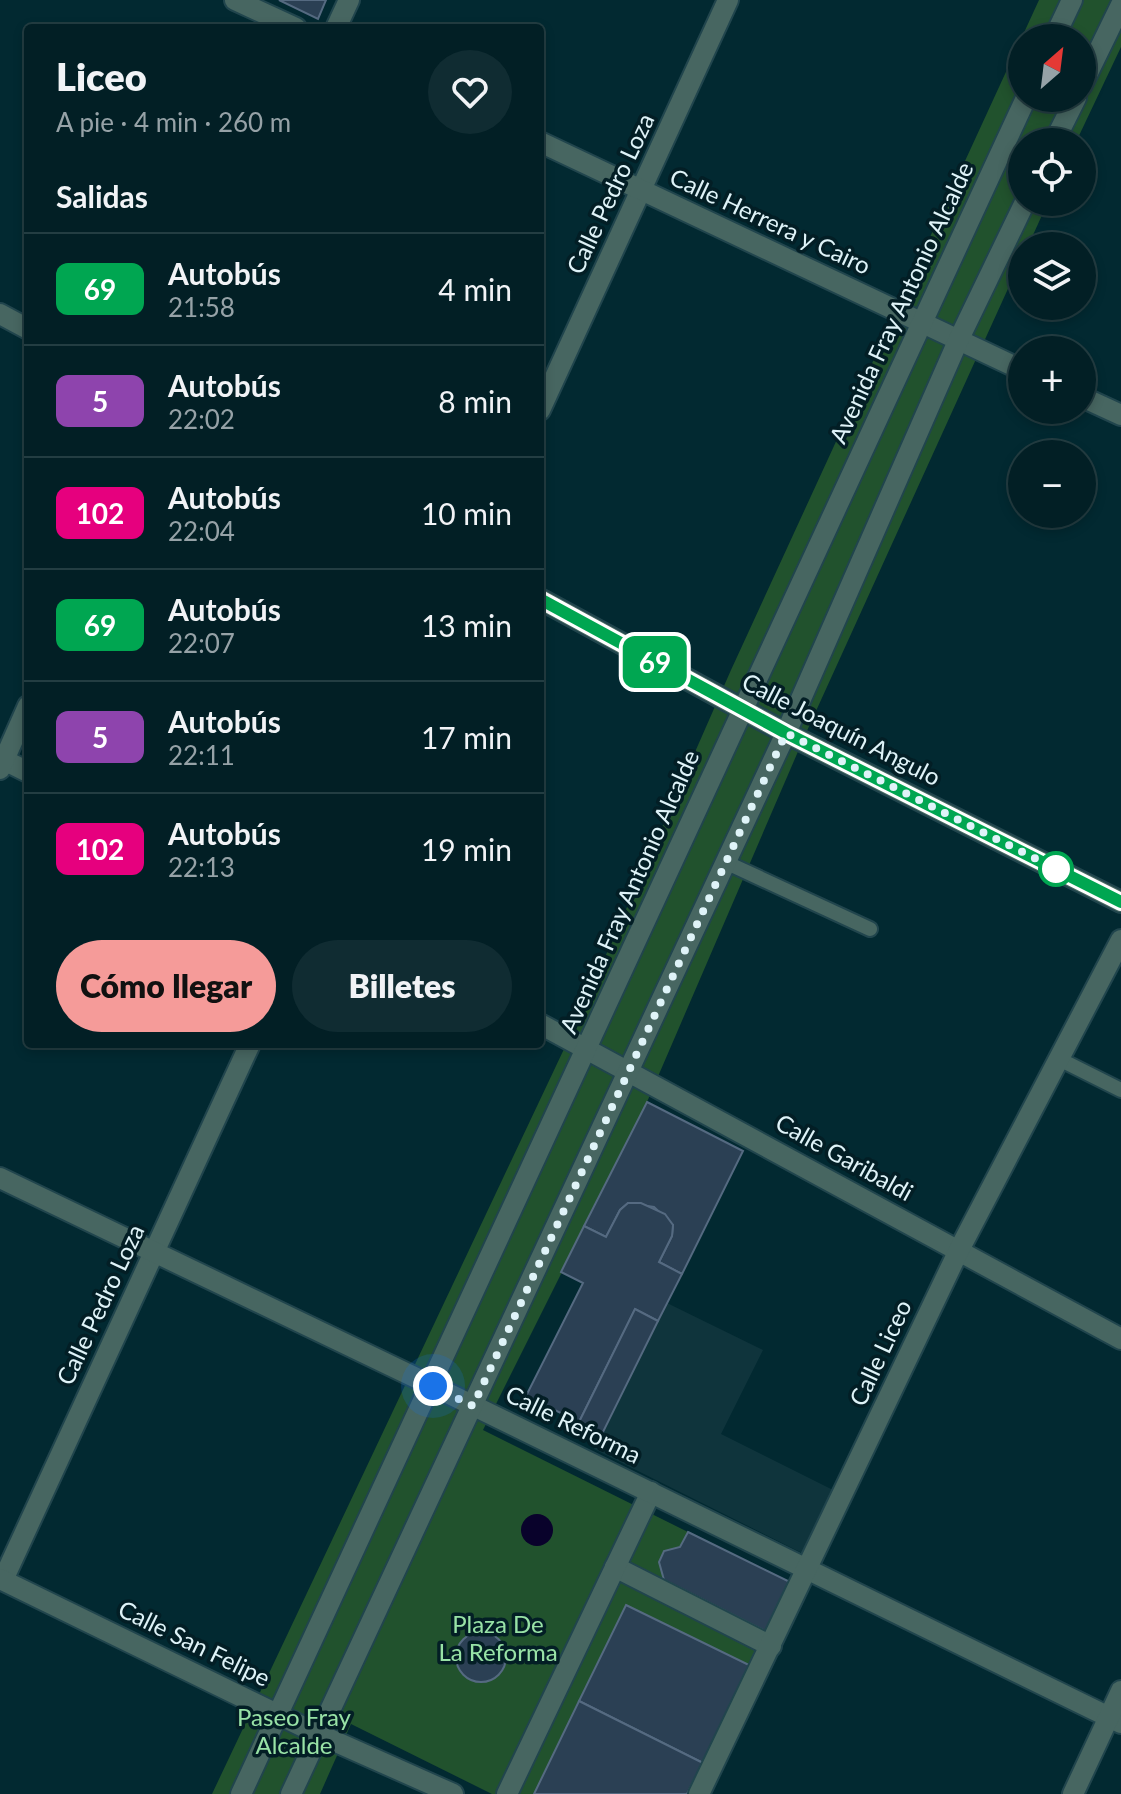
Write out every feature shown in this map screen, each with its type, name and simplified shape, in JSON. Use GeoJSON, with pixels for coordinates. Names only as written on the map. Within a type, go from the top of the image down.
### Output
{"type":"FeatureCollection","features":[{"type":"Feature","properties":{"kind":"street"},"geometry":{"type":"LineString","coordinates":[[235,0],[287,24]]}},
{"type":"Feature","properties":{"kind":"street"},"geometry":{"type":"LineString","coordinates":[[338,24],[349,0]]}},
{"type":"Feature","properties":{"kind":"street","name":"Calle Pedro Loza"},"geometry":{"type":"LineString","coordinates":[[544,401],[728,0]]}},
{"type":"Feature","properties":{"kind":"street"},"geometry":{"type":"LineString","coordinates":[[1061,24],[1072,0]]}},
{"type":"Feature","properties":{"kind":"street"},"geometry":{"type":"LineString","coordinates":[[1096,54],[1120,2]]}},
{"type":"Feature","properties":{"kind":"street","name":"Avenida Fray Antonio Alcalde"},"geometry":{"type":"LineString","coordinates":[[241,1794],[433,1386],[741,708],[1019,112]]}},
{"type":"Feature","properties":{"kind":"street","name":"Calle Herrera y Cairo"},"geometry":{"type":"LineString","coordinates":[[544,144],[1008,364]]}},
{"type":"Feature","properties":{"kind":"street"},"geometry":{"type":"LineString","coordinates":[[291,1794],[316,1733],[473,1406],[786,733],[958,341],[1018,216]]}},
{"type":"Feature","properties":{"kind":"street"},"geometry":{"type":"LineString","coordinates":[[0,314],[24,327]]}},
{"type":"Feature","properties":{"kind":"street"},"geometry":{"type":"LineString","coordinates":[[1096,403],[1121,415]]}},
{"type":"Feature","properties":{"kind":"street","name":"Calle Joaquín Angulo"},"geometry":{"type":"LineString","coordinates":[[544,601],[786,733],[1121,902]]}},
{"type":"Feature","properties":{"kind":"street"},"geometry":{"type":"LineString","coordinates":[[24,714],[1,762],[24,771]]}},
{"type":"Feature","properties":{"kind":"street","name":"Calle Liceo"},"geometry":{"type":"LineString","coordinates":[[699,1794],[959,1250],[1121,940]]}},
{"type":"Feature","properties":{"kind":"street","name":"Calle Garibaldi"},"geometry":{"type":"LineString","coordinates":[[544,1026],[1121,1339]]}},
{"type":"Feature","properties":{"kind":"street","name":"Calle Pedro Loza"},"geometry":{"type":"LineString","coordinates":[[1,1582],[248,1048]]}},
{"type":"Feature","properties":{"kind":"street","name":"Calle Reforma"},"geometry":{"type":"LineString","coordinates":[[0,1178],[1115,1720]]}},
{"type":"Feature","properties":{"kind":"street"},"geometry":{"type":"LineString","coordinates":[[507,1794],[651,1492]]}},
{"type":"Feature","properties":{"kind":"street"},"geometry":{"type":"LineString","coordinates":[[615,1567],[771,1646]]}},
{"type":"Feature","properties":{"kind":"street","name":"Calle San Felipe"},"geometry":{"type":"LineString","coordinates":[[1,1582],[316,1733],[453,1794]]}},
{"type":"Feature","properties":{"kind":"street"},"geometry":{"type":"LineString","coordinates":[[1073,1794],[1115,1720],[1121,1691]]}},
{"type":"Feature","properties":{"kind":"lane"},"geometry":{"type":"LineString","coordinates":[[725,862],[870,929]]}},
{"type":"Feature","properties":{"kind":"lane"},"geometry":{"type":"LineString","coordinates":[[1059,1059],[1121,1090]]}},
{"type":"Feature","properties":{"kind":"shaded area"},"geometry":{"type":"Polygon","coordinates":[[[667,1303],[763,1350],[721,1434],[833,1490],[802,1553],[594,1449],[667,1303]]]}},
{"type":"Feature","properties":{"kind":"shaded area"},"geometry":{"type":"Polygon","coordinates":[[[537,1514],[548,1519],[553,1530],[548,1541],[537,1546],[526,1541],[521,1530],[526,1519],[537,1514]]]}},
{"type":"Feature","properties":{"kind":"green space","name":"Paseo Fray Alcalde"},"geometry":{"type":"Polygon","coordinates":[[[1039,0],[1121,0],[1121,47],[1096,100],[1096,24],[1028,24],[1039,0]]]}},
{"type":"Feature","properties":{"kind":"green space","name":"Paseo Fray Alcalde"},"geometry":{"type":"Polygon","coordinates":[[[1008,67],[1008,112],[1090,112],[1083,128],[1008,128],[1008,216],[1042,216],[1034,232],[1008,232],[1008,289],[806,733],[647,1102],[483,1430],[688,1532],[680,1547],[664,1551],[659,1561],[664,1580],[767,1632],[751,1666],[626,1605],[534,1794],[492,1794],[351,1724],[320,1794],[212,1794],[573,1030],[731,670],[1008,67]]]}},
{"type":"Feature","properties":{"kind":"building"},"geometry":{"type":"Polygon","coordinates":[[[279,0],[326,0],[318,19],[279,0]]]}},
{"type":"Feature","properties":{"kind":"building"},"geometry":{"type":"Polygon","coordinates":[[[647,1102],[743,1151],[682,1274],[659,1262],[672,1236],[673,1225],[654,1207],[628,1203],[620,1210],[606,1237],[584,1226],[647,1102]]]}},
{"type":"Feature","properties":{"kind":"building"},"geometry":{"type":"Polygon","coordinates":[[[628,1203],[641,1203],[665,1214],[673,1225],[672,1236],[659,1262],[682,1274],[658,1321],[635,1309],[579,1422],[526,1396],[583,1283],[561,1272],[584,1226],[606,1237],[620,1210],[628,1203]]]}},
{"type":"Feature","properties":{"kind":"building"},"geometry":{"type":"Polygon","coordinates":[[[635,1309],[658,1321],[602,1434],[579,1422],[635,1309]]]}},
{"type":"Feature","properties":{"kind":"building"},"geometry":{"type":"Polygon","coordinates":[[[688,1532],[792,1583],[767,1632],[664,1580],[659,1562],[664,1551],[680,1547],[688,1532]]]}},
{"type":"Feature","properties":{"kind":"building"},"geometry":{"type":"Polygon","coordinates":[[[626,1605],[751,1666],[703,1763],[579,1701],[626,1605]]]}},
{"type":"Feature","properties":{"kind":"building"},"geometry":{"type":"Polygon","coordinates":[[[481,1632],[499,1639],[506,1657],[499,1675],[481,1682],[463,1675],[456,1657],[463,1639],[481,1632]]]}},
{"type":"Feature","properties":{"kind":"building"},"geometry":{"type":"Polygon","coordinates":[[[579,1701],[703,1763],[687,1794],[534,1794],[579,1701]]]}},
{"type":"Feature","properties":{"kind":"bus line","name":"69"},"geometry":{"type":"LineString","coordinates":[[544,601],[786,733],[1121,902]]}},
{"type":"Feature","properties":{"kind":"route"},"geometry":{"type":"LineString","coordinates":[[433,1386],[473,1406],[786,733],[1068,875],[1056,869]]}},
{"type":"Feature","properties":{"kind":"park label","name":"Plaza De La Reforma"},"geometry":{"type":"Point","coordinates":[498,1639]}}]}
